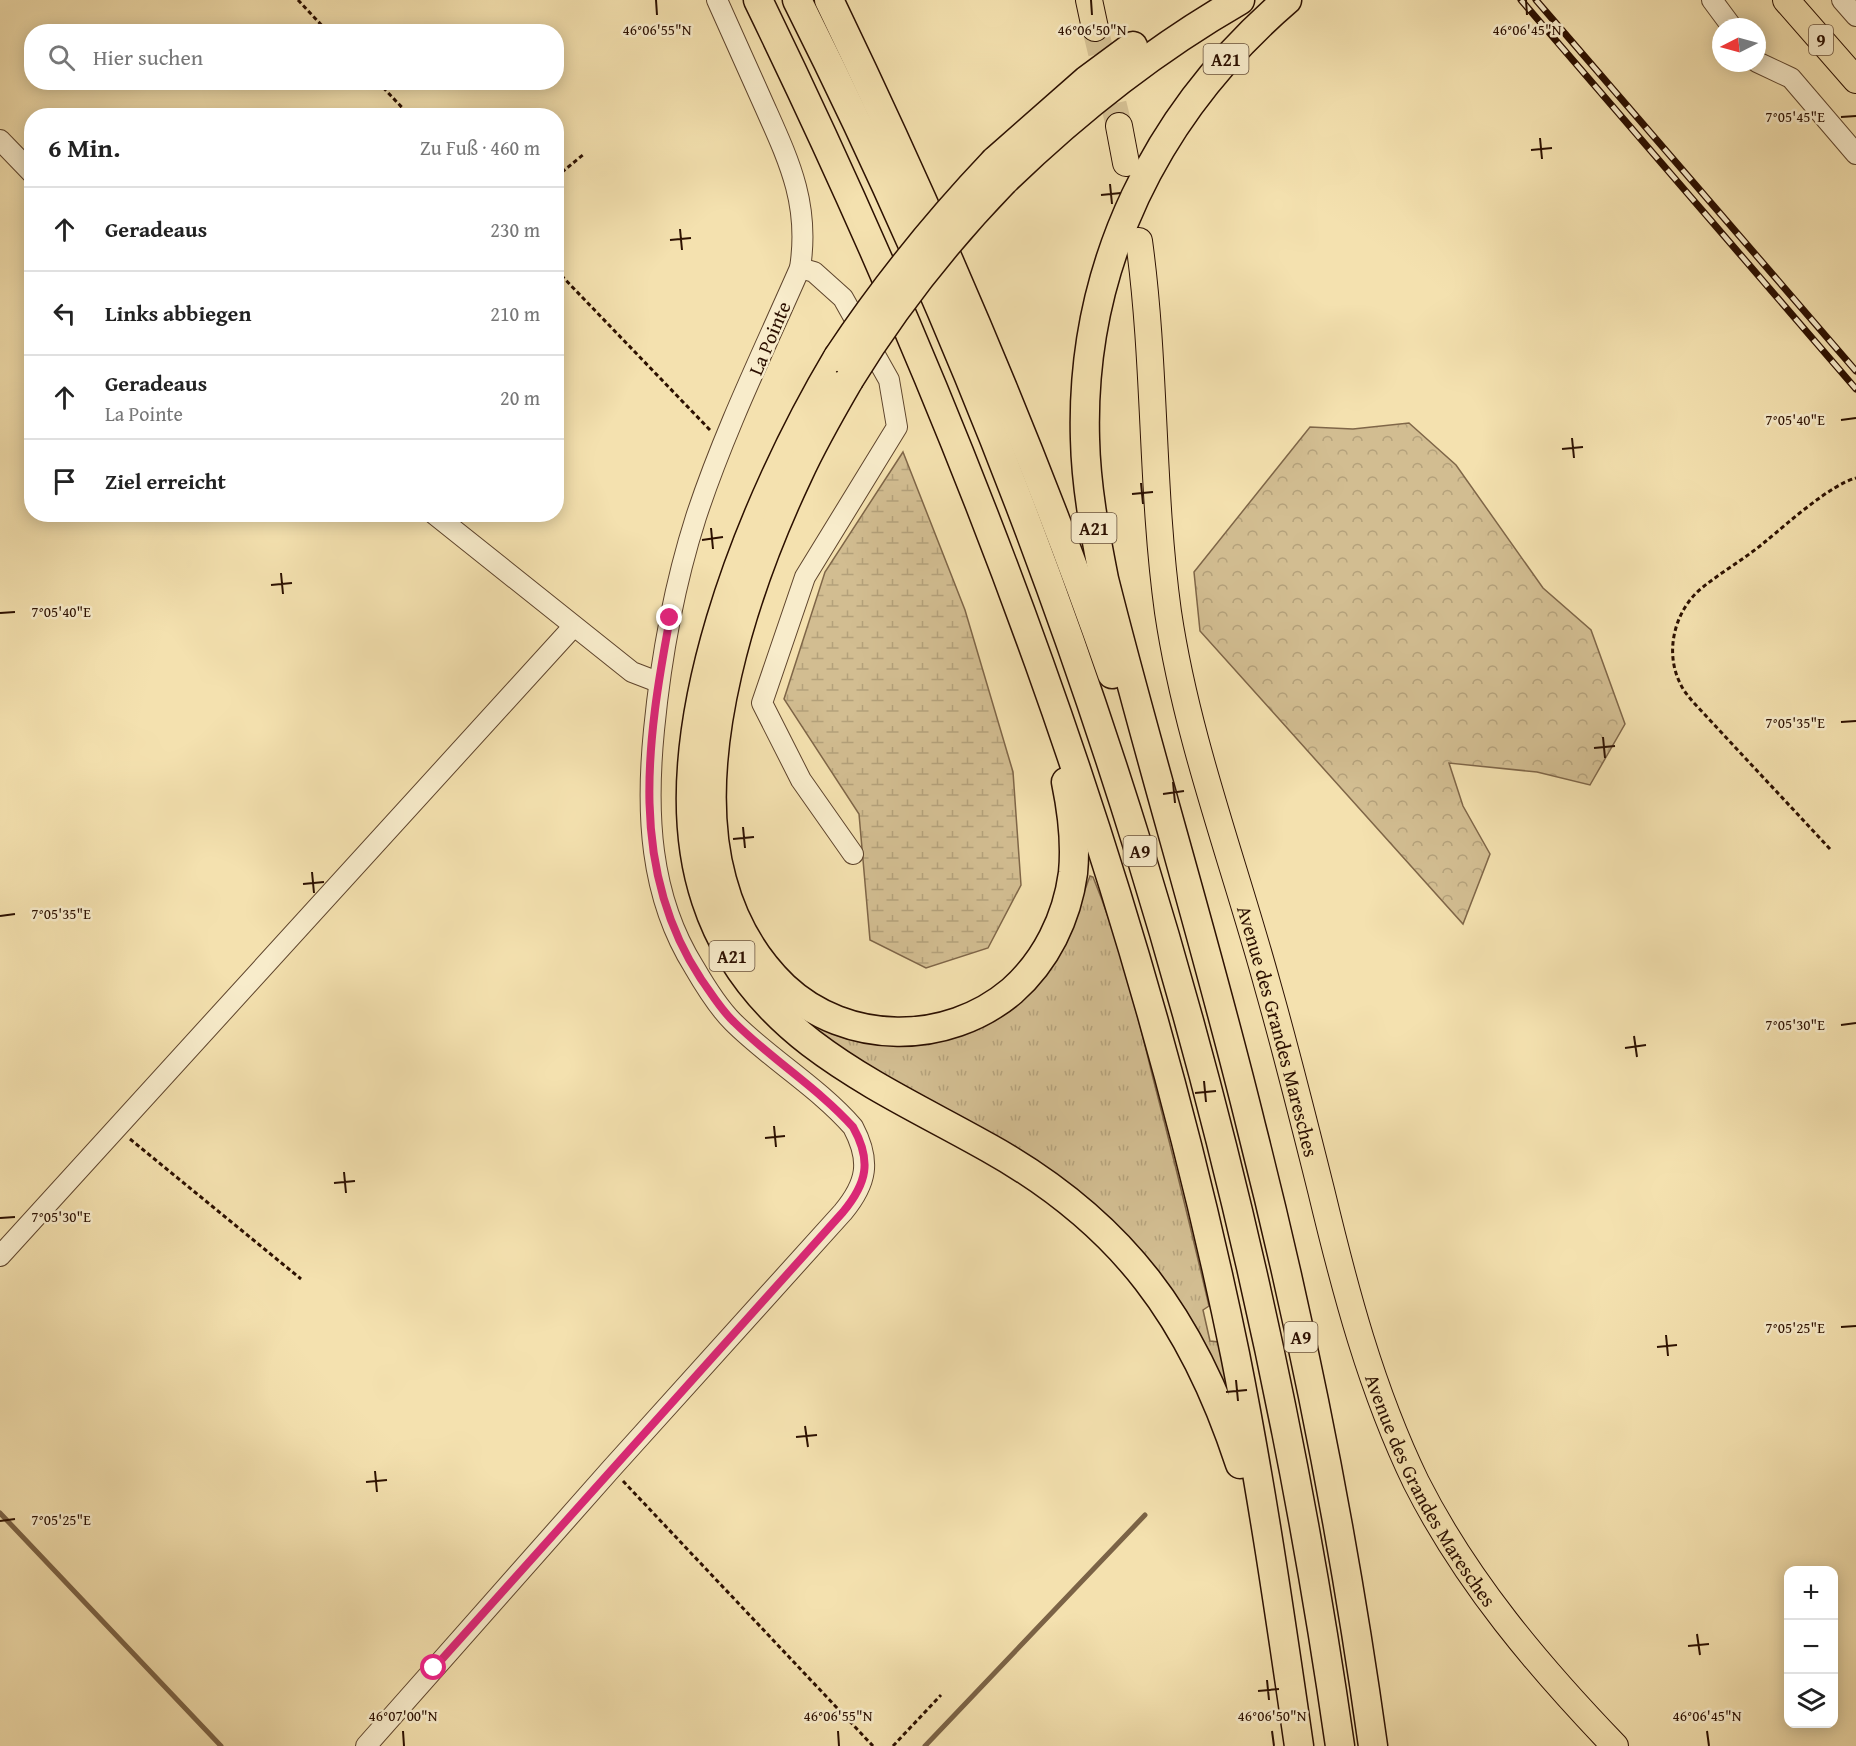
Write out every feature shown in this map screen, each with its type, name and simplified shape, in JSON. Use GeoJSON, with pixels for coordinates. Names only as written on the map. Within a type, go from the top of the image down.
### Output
{"type":"FeatureCollection","features":[{"type":"Feature","properties":{"kind":"highway","name":"A21"},"geometry":{"type":"LineString","coordinates":[[758,0],[842,176],[902,312],[976,494],[1032,640],[1065,773],[1073,835],[1073,871],[1061,921],[1045,953],[1026,978],[1002,999],[965,1020],[931,1030],[899,1033],[871,1030],[829,1017],[802,1001],[784,986],[749,943],[732,911],[715,844],[712,799],[714,757],[718,722],[730,666],[753,586],[770,538],[843,369]]}},
{"type":"Feature","properties":{"kind":"highway","name":"A9"},"geometry":{"type":"LineString","coordinates":[[797,0],[902,221],[998,448],[1071,642],[1137,841],[1216,1120],[1266,1327],[1306,1532],[1340,1746]]}},
{"type":"Feature","properties":{"kind":"highway","name":"A9"},"geometry":{"type":"LineString","coordinates":[[829,0],[956,275],[1031,456],[1101,643],[1199,935],[1251,1125],[1301,1336],[1359,1646],[1373,1746]]}},
{"type":"Feature","properties":{"kind":"highway","name":"A21"},"geometry":{"type":"LineString","coordinates":[[1202,0],[1087,80],[999,171],[884,325],[843,369],[790,444],[759,511],[735,576],[708,674],[694,759],[692,807],[696,853],[706,901],[724,943],[750,983],[787,1023],[809,1042],[865,1080],[992,1149],[1046,1184],[1110,1237],[1166,1304],[1196,1353],[1232,1436],[1261,1539],[1282,1632]]}},
{"type":"Feature","properties":{"kind":"highway","name":"A21"},"geometry":{"type":"LineString","coordinates":[[999,171],[1060,128],[1134,70],[1199,24],[1239,0]]}},
{"type":"Feature","properties":{"kind":"highway","name":"A21"},"geometry":{"type":"LineString","coordinates":[[1199,935],[1114,618],[1097,545],[1086,464],[1085,412],[1088,363],[1102,293],[1116,243],[1125,218],[1151,164],[1181,116],[1213,73],[1241,42],[1287,0]]}},
{"type":"Feature","properties":{"kind":"highway"},"geometry":{"type":"LineString","coordinates":[[1032,640],[1107,864],[1185,1138],[1237,1365],[1299,1746]]}},
{"type":"Feature","properties":{"kind":"main road"},"geometry":{"type":"LineString","coordinates":[[1089,0],[1095,28]]}},
{"type":"Feature","properties":{"kind":"main road","name":"9"},"geometry":{"type":"LineString","coordinates":[[1786,0],[1856,81]]}},
{"type":"Feature","properties":{"kind":"main road"},"geometry":{"type":"LineString","coordinates":[[1119,126],[1126,163]]}},
{"type":"Feature","properties":{"kind":"main road","name":"Avenue des Grandes Maresches"},"geometry":{"type":"LineString","coordinates":[[1139,241],[1148,313],[1163,562],[1174,647],[1189,714],[1260,956],[1335,1247],[1367,1361],[1388,1419],[1408,1464],[1449,1541],[1513,1633],[1614,1746]]}},
{"type":"Feature","properties":{"kind":"street","name":"La Pointe"},"geometry":{"type":"LineString","coordinates":[[366,1746],[849,1204],[859,1191],[864,1170],[863,1150],[853,1127],[732,1021],[694,967],[675,934],[662,896],[653,857],[650,775],[658,682],[684,558],[724,444],[800,268],[803,252],[802,210],[792,168],[717,0]]}},
{"type":"Feature","properties":{"kind":"street"},"geometry":{"type":"LineString","coordinates":[[1713,0],[1726,18]]}},
{"type":"Feature","properties":{"kind":"street"},"geometry":{"type":"LineString","coordinates":[[1842,0],[1856,16]]}},
{"type":"Feature","properties":{"kind":"street"},"geometry":{"type":"LineString","coordinates":[[1766,66],[1791,78],[1856,154]]}},
{"type":"Feature","properties":{"kind":"street"},"geometry":{"type":"LineString","coordinates":[[0,140],[24,165]]}},
{"type":"Feature","properties":{"kind":"street"},"geometry":{"type":"LineString","coordinates":[[800,268],[814,273],[843,298],[889,380],[897,426],[806,578],[762,703],[801,780],[853,854]]}},
{"type":"Feature","properties":{"kind":"street"},"geometry":{"type":"LineString","coordinates":[[444,522],[632,672],[658,682]]}},
{"type":"Feature","properties":{"kind":"street"},"geometry":{"type":"LineString","coordinates":[[0,1256],[573,627]]}},
{"type":"Feature","properties":{"kind":"path"},"geometry":{"type":"LineString","coordinates":[[298,0],[320,24]]}},
{"type":"Feature","properties":{"kind":"path"},"geometry":{"type":"LineString","coordinates":[[386,90],[402,108]]}},
{"type":"Feature","properties":{"kind":"path"},"geometry":{"type":"LineString","coordinates":[[564,170],[584,154]]}},
{"type":"Feature","properties":{"kind":"path"},"geometry":{"type":"LineString","coordinates":[[564,278],[724,444]]}},
{"type":"Feature","properties":{"kind":"path"},"geometry":{"type":"LineString","coordinates":[[1830,849],[1693,702],[1680,683],[1673,664],[1672,647],[1674,632],[1680,616],[1688,602],[1701,588],[1845,481],[1856,478]]}},
{"type":"Feature","properties":{"kind":"path"},"geometry":{"type":"LineString","coordinates":[[117,1128],[301,1279]]}},
{"type":"Feature","properties":{"kind":"path"},"geometry":{"type":"LineString","coordinates":[[611,1469],[873,1746]]}},
{"type":"Feature","properties":{"kind":"path"},"geometry":{"type":"LineString","coordinates":[[893,1746],[941,1695]]}},
{"type":"Feature","properties":{"kind":"green space"},"geometry":{"type":"Polygon","coordinates":[[[1409,423],[1456,465],[1543,588],[1591,630],[1625,724],[1590,785],[1537,772],[1449,763],[1463,806],[1490,854],[1463,924],[1200,631],[1194,572],[1310,427],[1353,429],[1409,423]]]}},
{"type":"Feature","properties":{"kind":"green space"},"geometry":{"type":"Polygon","coordinates":[[[903,452],[965,610],[1013,772],[1021,885],[988,948],[926,968],[870,940],[859,814],[784,699],[825,572],[903,452]]]}},
{"type":"Feature","properties":{"kind":"green space"},"geometry":{"type":"Polygon","coordinates":[[[1090,876],[1093,877],[1111,925],[1133,999],[1209,1306],[1203,1310],[1210,1341],[1219,1342],[1234,1408],[1152,1269],[840,1052],[794,1010],[974,1026],[1083,895],[1090,876]]]}},
{"type":"Feature","properties":{"kind":"waterway"},"geometry":{"type":"LineString","coordinates":[[0,1513],[221,1746]]}},
{"type":"Feature","properties":{"kind":"waterway"},"geometry":{"type":"LineString","coordinates":[[925,1746],[1145,1515]]}},
{"type":"Feature","properties":{"kind":"tunnel"},"geometry":{"type":"LineString","coordinates":[[1095,28],[1119,126]]}},
{"type":"Feature","properties":{"kind":"railway"},"geometry":{"type":"LineString","coordinates":[[1521,0],[1856,389]]}},
{"type":"Feature","properties":{"kind":"railway"},"geometry":{"type":"LineString","coordinates":[[1536,0],[1856,371]]}},
{"type":"Feature","properties":{"kind":"route"},"geometry":{"type":"LineString","coordinates":[[434,1668],[843,1212],[862,1184],[863,1150],[853,1127],[732,1021],[711,993],[675,934],[662,896],[653,857],[650,775],[658,682],[670,618]]}}]}
